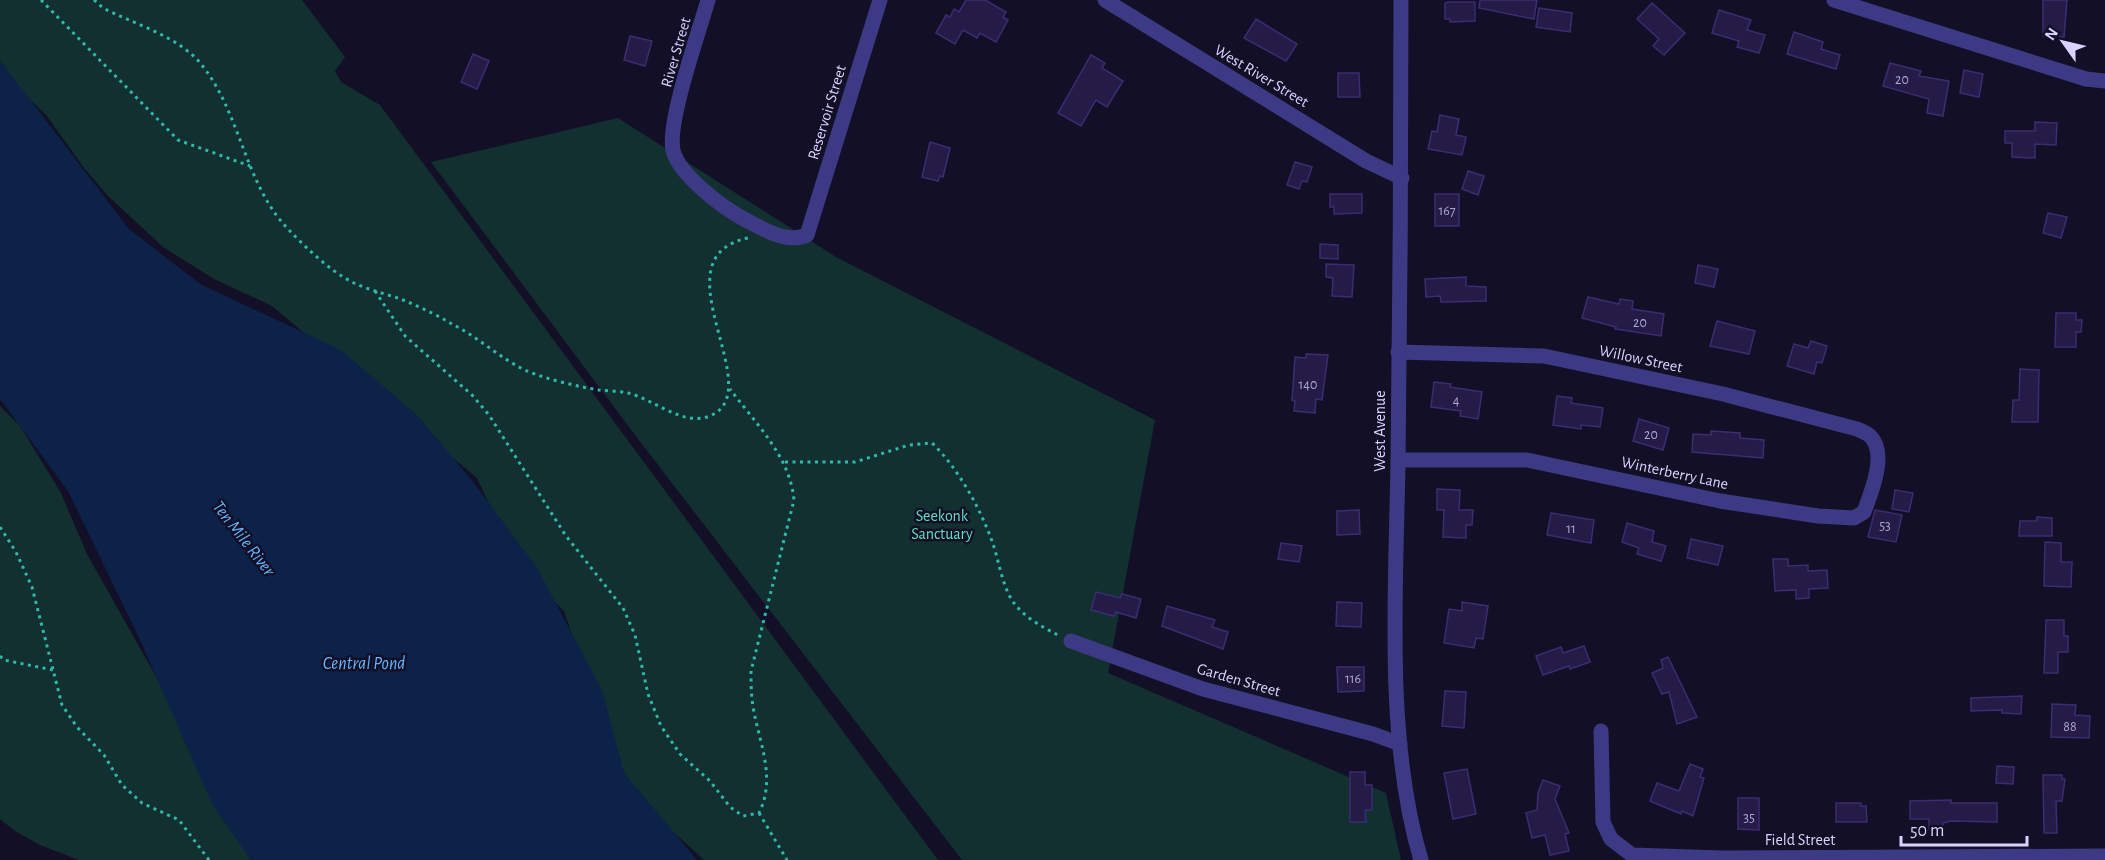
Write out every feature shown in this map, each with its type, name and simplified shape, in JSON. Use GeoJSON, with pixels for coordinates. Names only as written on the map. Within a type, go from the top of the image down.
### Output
{"type":"FeatureCollection","features":[{"type":"Feature","properties":{"kind":"street","name":"River Street"},"geometry":{"type":"LineString","coordinates":[[708,0],[676,113],[671,135],[673,152],[679,165],[735,214],[771,233],[797,239],[807,235]]}},
{"type":"Feature","properties":{"kind":"street","name":"Reservoir Street"},"geometry":{"type":"LineString","coordinates":[[807,235],[880,0]]}},
{"type":"Feature","properties":{"kind":"street","name":"West River Street"},"geometry":{"type":"LineString","coordinates":[[1105,0],[1366,161],[1402,178]]}},
{"type":"Feature","properties":{"kind":"street","name":"West Avenue"},"geometry":{"type":"LineString","coordinates":[[1401,0],[1402,178],[1396,611],[1400,744],[1410,825],[1421,860]]}},
{"type":"Feature","properties":{"kind":"street"},"geometry":{"type":"LineString","coordinates":[[1834,0],[2086,79],[2105,81]]}},
{"type":"Feature","properties":{"kind":"street","name":"Willow Street"},"geometry":{"type":"LineString","coordinates":[[1398,352],[1544,356],[1723,394],[1839,423],[1870,436]]}},
{"type":"Feature","properties":{"kind":"street","name":"Winterberry Lane"},"geometry":{"type":"LineString","coordinates":[[1398,460],[1527,460],[1720,501],[1818,516],[1854,518],[1864,512],[1878,457],[1870,436]]}},
{"type":"Feature","properties":{"kind":"street","name":"Garden Street"},"geometry":{"type":"LineString","coordinates":[[1071,641],[1203,689],[1373,734],[1400,744]]}},
{"type":"Feature","properties":{"kind":"street","name":"Field Street"},"geometry":{"type":"LineString","coordinates":[[1601,731],[1603,822],[1611,839],[1632,855],[1720,858],[2105,856]]}},
{"type":"Feature","properties":{"kind":"path"},"geometry":{"type":"LineString","coordinates":[[40,0],[178,140],[250,166]]}},
{"type":"Feature","properties":{"kind":"path"},"geometry":{"type":"LineString","coordinates":[[94,0],[103,8],[177,44],[200,63],[224,101],[264,200],[286,227],[317,256],[351,282],[405,301],[454,325],[527,371],[597,390],[629,393],[690,418],[708,417],[725,404],[730,389],[728,367],[714,323],[710,280],[717,253],[731,242],[771,233]]}},
{"type":"Feature","properties":{"kind":"path"},"geometry":{"type":"LineString","coordinates":[[375,291],[405,336],[472,395],[489,415],[566,536],[623,608],[635,635],[648,694],[661,726],[680,754],[710,781],[730,807],[743,816],[759,813]]}},
{"type":"Feature","properties":{"kind":"path"},"geometry":{"type":"LineString","coordinates":[[730,389],[785,462],[793,483],[794,500],[751,671],[752,700],[765,755],[767,797],[759,813]]}},
{"type":"Feature","properties":{"kind":"path"},"geometry":{"type":"LineString","coordinates":[[785,462],[855,462],[909,445],[932,443],[946,456],[976,508],[991,538],[1012,601],[1023,614],[1071,641]]}},
{"type":"Feature","properties":{"kind":"path"},"geometry":{"type":"LineString","coordinates":[[0,527],[16,552],[32,587],[62,705],[77,727],[104,755],[122,785],[142,803],[179,820],[209,860]]}},
{"type":"Feature","properties":{"kind":"path"},"geometry":{"type":"LineString","coordinates":[[0,656],[4,660],[53,671]]}},
{"type":"Feature","properties":{"kind":"path"},"geometry":{"type":"LineString","coordinates":[[759,813],[787,860]]}},
{"type":"Feature","properties":{"kind":"green space"},"geometry":{"type":"Polygon","coordinates":[[[0,0],[302,0],[345,57],[335,71],[341,82],[380,105],[938,860],[704,860],[660,820],[617,768],[564,611],[542,590],[490,506],[477,478],[272,306],[214,279],[163,247],[108,196],[84,168],[46,115],[19,89],[0,65],[0,0]]]}},
{"type":"Feature","properties":{"kind":"green space","name":"Seekonk Sanctuary"},"geometry":{"type":"Polygon","coordinates":[[[618,118],[836,257],[1155,420],[1108,673],[1386,793],[1401,860],[962,860],[635,435],[431,162],[618,118]]]}},
{"type":"Feature","properties":{"kind":"green space"},"geometry":{"type":"Polygon","coordinates":[[[0,406],[20,426],[61,493],[87,554],[184,726],[278,860],[79,860],[40,845],[15,831],[0,819],[0,406]]]}},
{"type":"Feature","properties":{"kind":"water","name":"Central Pond"},"geometry":{"type":"Polygon","coordinates":[[[0,60],[128,228],[200,284],[341,350],[417,415],[470,478],[536,566],[602,690],[624,773],[697,860],[251,860],[212,804],[141,642],[68,491],[0,399],[0,60]]]}},
{"type":"Feature","properties":{"kind":"building"},"geometry":{"type":"Polygon","coordinates":[[[966,0],[985,0],[1006,12],[1003,17],[1008,20],[996,42],[980,33],[977,38],[963,30],[955,44],[936,33],[946,15],[950,17],[954,9],[959,12],[966,0]]]}},
{"type":"Feature","properties":{"kind":"building"},"geometry":{"type":"Polygon","coordinates":[[[1480,0],[1537,0],[1534,19],[1479,8],[1480,0]]]}},
{"type":"Feature","properties":{"kind":"building"},"geometry":{"type":"Polygon","coordinates":[[[2043,0],[2067,0],[2064,37],[2043,36],[2043,0]]]}},
{"type":"Feature","properties":{"kind":"building"},"geometry":{"type":"Polygon","coordinates":[[[1475,2],[1475,21],[1450,22],[1450,19],[1445,19],[1445,3],[1475,2]]]}},
{"type":"Feature","properties":{"kind":"building"},"geometry":{"type":"Polygon","coordinates":[[[1652,3],[1685,33],[1664,55],[1653,46],[1659,39],[1637,19],[1652,3]]]}},
{"type":"Feature","properties":{"kind":"building"},"geometry":{"type":"Polygon","coordinates":[[[1539,8],[1572,13],[1570,32],[1536,27],[1539,8]]]}},
{"type":"Feature","properties":{"kind":"building"},"geometry":{"type":"Polygon","coordinates":[[[1719,10],[1751,20],[1747,30],[1765,35],[1759,53],[1737,47],[1739,41],[1712,33],[1719,10]]]}},
{"type":"Feature","properties":{"kind":"building"},"geometry":{"type":"Polygon","coordinates":[[[1256,19],[1297,44],[1286,61],[1244,38],[1256,19]]]}},
{"type":"Feature","properties":{"kind":"building"},"geometry":{"type":"Polygon","coordinates":[[[1794,32],[1823,42],[1821,49],[1840,55],[1836,69],[1787,54],[1794,32]]]}},
{"type":"Feature","properties":{"kind":"building"},"geometry":{"type":"Polygon","coordinates":[[[630,36],[652,41],[645,66],[624,60],[630,36]]]}},
{"type":"Feature","properties":{"kind":"building"},"geometry":{"type":"Polygon","coordinates":[[[473,54],[489,61],[477,89],[461,82],[473,54]]]}},
{"type":"Feature","properties":{"kind":"building"},"geometry":{"type":"Polygon","coordinates":[[[1091,55],[1105,63],[1102,68],[1123,81],[1107,107],[1096,100],[1081,126],[1058,113],[1091,55]]]}},
{"type":"Feature","properties":{"kind":"building"},"geometry":{"type":"Polygon","coordinates":[[[1890,63],[1921,71],[1919,76],[1949,81],[1943,116],[1927,113],[1929,99],[1883,86],[1890,63]]]}},
{"type":"Feature","properties":{"kind":"building"},"geometry":{"type":"Polygon","coordinates":[[[1964,70],[1983,74],[1979,97],[1960,93],[1964,70]]]}},
{"type":"Feature","properties":{"kind":"building"},"geometry":{"type":"Polygon","coordinates":[[[1338,73],[1359,73],[1360,97],[1338,97],[1338,73]]]}},
{"type":"Feature","properties":{"kind":"building"},"geometry":{"type":"Polygon","coordinates":[[[1440,115],[1459,119],[1456,135],[1466,137],[1462,155],[1428,149],[1432,131],[1437,132],[1440,115]]]}},
{"type":"Feature","properties":{"kind":"building"},"geometry":{"type":"Polygon","coordinates":[[[2035,122],[2057,123],[2056,145],[2035,144],[2035,158],[2012,157],[2012,143],[2005,143],[2005,131],[2035,131],[2035,122]]]}},
{"type":"Feature","properties":{"kind":"building"},"geometry":{"type":"Polygon","coordinates":[[[930,142],[950,148],[943,177],[940,176],[938,181],[922,177],[930,142]]]}},
{"type":"Feature","properties":{"kind":"building"},"geometry":{"type":"Polygon","coordinates":[[[1295,162],[1312,167],[1307,182],[1302,181],[1299,189],[1287,185],[1295,162]]]}},
{"type":"Feature","properties":{"kind":"building"},"geometry":{"type":"Polygon","coordinates":[[[1468,171],[1484,176],[1478,195],[1462,189],[1468,171]]]}},
{"type":"Feature","properties":{"kind":"building"},"geometry":{"type":"Polygon","coordinates":[[[1330,194],[1362,194],[1362,213],[1334,214],[1334,207],[1330,207],[1330,194]]]}},
{"type":"Feature","properties":{"kind":"building"},"geometry":{"type":"Polygon","coordinates":[[[1435,194],[1459,194],[1459,226],[1435,226],[1435,194]]]}},
{"type":"Feature","properties":{"kind":"building"},"geometry":{"type":"Polygon","coordinates":[[[2048,213],[2067,217],[2061,238],[2043,233],[2048,213]]]}},
{"type":"Feature","properties":{"kind":"building"},"geometry":{"type":"Polygon","coordinates":[[[1320,244],[1338,245],[1338,259],[1320,258],[1320,244]]]}},
{"type":"Feature","properties":{"kind":"building"},"geometry":{"type":"Polygon","coordinates":[[[1326,264],[1354,265],[1352,297],[1332,296],[1333,278],[1326,277],[1326,264]]]}},
{"type":"Feature","properties":{"kind":"building"},"geometry":{"type":"Polygon","coordinates":[[[1698,265],[1718,269],[1714,287],[1695,283],[1698,265]]]}},
{"type":"Feature","properties":{"kind":"building"},"geometry":{"type":"Polygon","coordinates":[[[1466,277],[1466,286],[1486,287],[1486,301],[1441,302],[1440,296],[1426,297],[1425,279],[1466,277]]]}},
{"type":"Feature","properties":{"kind":"building"},"geometry":{"type":"Polygon","coordinates":[[[1588,297],[1619,304],[1620,299],[1633,301],[1632,309],[1664,314],[1661,336],[1615,329],[1616,327],[1582,318],[1588,297]]]}},
{"type":"Feature","properties":{"kind":"building"},"geometry":{"type":"Polygon","coordinates":[[[2056,313],[2076,313],[2076,320],[2082,320],[2081,332],[2076,332],[2076,347],[2055,347],[2056,313]]]}},
{"type":"Feature","properties":{"kind":"building"},"geometry":{"type":"Polygon","coordinates":[[[1717,321],[1755,331],[1749,354],[1710,346],[1717,321]]]}},
{"type":"Feature","properties":{"kind":"building"},"geometry":{"type":"Polygon","coordinates":[[[1811,341],[1827,346],[1822,363],[1817,362],[1814,374],[1787,366],[1794,344],[1808,348],[1811,341]]]}},
{"type":"Feature","properties":{"kind":"building"},"geometry":{"type":"Polygon","coordinates":[[[1306,354],[1328,355],[1322,400],[1316,399],[1315,413],[1294,411],[1295,401],[1292,400],[1295,357],[1306,358],[1306,354]]]}},
{"type":"Feature","properties":{"kind":"building"},"geometry":{"type":"Polygon","coordinates":[[[2020,369],[2039,370],[2038,422],[2012,422],[2013,400],[2019,400],[2020,369]]]}},
{"type":"Feature","properties":{"kind":"building"},"geometry":{"type":"Polygon","coordinates":[[[1434,382],[1482,392],[1478,419],[1460,416],[1461,411],[1431,407],[1434,382]]]}},
{"type":"Feature","properties":{"kind":"building"},"geometry":{"type":"Polygon","coordinates":[[[1557,396],[1572,398],[1571,403],[1603,408],[1600,427],[1581,425],[1581,429],[1553,425],[1557,396]]]}},
{"type":"Feature","properties":{"kind":"building"},"geometry":{"type":"Polygon","coordinates":[[[1639,419],[1669,428],[1663,450],[1633,441],[1639,419]]]}},
{"type":"Feature","properties":{"kind":"building"},"geometry":{"type":"Polygon","coordinates":[[[1711,431],[1740,433],[1740,438],[1764,440],[1763,458],[1692,452],[1693,434],[1711,435],[1711,431]]]}},
{"type":"Feature","properties":{"kind":"building"},"geometry":{"type":"Polygon","coordinates":[[[1437,489],[1460,490],[1459,510],[1473,510],[1472,525],[1466,525],[1466,538],[1443,537],[1444,510],[1437,510],[1437,489]]]}},
{"type":"Feature","properties":{"kind":"building"},"geometry":{"type":"Polygon","coordinates":[[[1895,490],[1913,493],[1909,512],[1892,509],[1895,490]]]}},
{"type":"Feature","properties":{"kind":"building"},"geometry":{"type":"Polygon","coordinates":[[[1359,510],[1360,534],[1337,535],[1337,511],[1359,510]]]}},
{"type":"Feature","properties":{"kind":"building"},"geometry":{"type":"Polygon","coordinates":[[[1875,510],[1902,515],[1896,542],[1868,537],[1875,510]]]}},
{"type":"Feature","properties":{"kind":"building"},"geometry":{"type":"Polygon","coordinates":[[[1551,513],[1594,520],[1591,543],[1547,535],[1551,513]]]}},
{"type":"Feature","properties":{"kind":"building"},"geometry":{"type":"Polygon","coordinates":[[[2037,517],[2052,518],[2052,536],[2019,536],[2020,521],[2037,521],[2037,517]]]}},
{"type":"Feature","properties":{"kind":"building"},"geometry":{"type":"Polygon","coordinates":[[[1627,523],[1654,531],[1652,542],[1666,546],[1661,561],[1637,554],[1639,548],[1622,542],[1627,523]]]}},
{"type":"Feature","properties":{"kind":"building"},"geometry":{"type":"Polygon","coordinates":[[[1691,539],[1723,546],[1718,565],[1687,558],[1691,539]]]}},
{"type":"Feature","properties":{"kind":"building"},"geometry":{"type":"Polygon","coordinates":[[[2045,542],[2061,543],[2061,562],[2072,562],[2071,587],[2044,586],[2045,542]]]}},
{"type":"Feature","properties":{"kind":"building"},"geometry":{"type":"Polygon","coordinates":[[[1281,543],[1302,546],[1299,562],[1278,559],[1281,543]]]}},
{"type":"Feature","properties":{"kind":"building"},"geometry":{"type":"Polygon","coordinates":[[[1773,559],[1788,559],[1788,566],[1808,565],[1808,571],[1827,570],[1828,588],[1809,589],[1809,598],[1796,599],[1796,590],[1775,591],[1773,559]]]}},
{"type":"Feature","properties":{"kind":"building"},"geometry":{"type":"Polygon","coordinates":[[[1096,592],[1120,598],[1122,594],[1141,599],[1136,618],[1116,612],[1114,616],[1091,610],[1096,592]]]}},
{"type":"Feature","properties":{"kind":"building"},"geometry":{"type":"Polygon","coordinates":[[[1337,602],[1362,603],[1361,627],[1336,626],[1337,602]]]}},
{"type":"Feature","properties":{"kind":"building"},"geometry":{"type":"Polygon","coordinates":[[[1462,602],[1488,606],[1483,639],[1476,638],[1474,648],[1444,643],[1449,609],[1462,611],[1462,602]]]}},
{"type":"Feature","properties":{"kind":"building"},"geometry":{"type":"Polygon","coordinates":[[[1167,606],[1215,620],[1212,627],[1228,632],[1223,649],[1162,626],[1167,606]]]}},
{"type":"Feature","properties":{"kind":"building"},"geometry":{"type":"Polygon","coordinates":[[[2046,620],[2064,620],[2064,636],[2068,636],[2068,652],[2058,652],[2058,673],[2044,673],[2046,620]]]}},
{"type":"Feature","properties":{"kind":"building"},"geometry":{"type":"Polygon","coordinates":[[[1584,646],[1590,662],[1543,675],[1536,656],[1561,647],[1563,653],[1584,646]]]}},
{"type":"Feature","properties":{"kind":"building"},"geometry":{"type":"Polygon","coordinates":[[[1668,657],[1697,717],[1677,724],[1669,692],[1662,694],[1652,673],[1663,668],[1661,660],[1668,657]]]}},
{"type":"Feature","properties":{"kind":"building"},"geometry":{"type":"Polygon","coordinates":[[[1337,667],[1364,667],[1364,691],[1338,692],[1337,667]]]}},
{"type":"Feature","properties":{"kind":"building"},"geometry":{"type":"Polygon","coordinates":[[[1445,691],[1466,692],[1464,728],[1442,726],[1445,691]]]}},
{"type":"Feature","properties":{"kind":"building"},"geometry":{"type":"Polygon","coordinates":[[[2022,696],[2021,714],[2002,713],[2002,710],[1971,711],[1971,698],[2022,696]]]}},
{"type":"Feature","properties":{"kind":"building"},"geometry":{"type":"Polygon","coordinates":[[[2052,704],[2076,705],[2075,715],[2090,716],[2089,738],[2051,737],[2052,704]]]}},
{"type":"Feature","properties":{"kind":"building"},"geometry":{"type":"Polygon","coordinates":[[[1690,764],[1703,769],[1700,777],[1704,778],[1693,816],[1682,811],[1681,814],[1650,801],[1657,783],[1679,791],[1690,764]]]}},
{"type":"Feature","properties":{"kind":"building"},"geometry":{"type":"Polygon","coordinates":[[[1997,766],[2014,767],[2013,784],[1996,783],[1997,766]]]}},
{"type":"Feature","properties":{"kind":"building"},"geometry":{"type":"Polygon","coordinates":[[[1467,769],[1476,814],[1453,819],[1444,773],[1467,769]]]}},
{"type":"Feature","properties":{"kind":"building"},"geometry":{"type":"Polygon","coordinates":[[[1350,772],[1365,772],[1365,785],[1372,785],[1372,810],[1365,810],[1366,822],[1350,822],[1350,772]]]}},
{"type":"Feature","properties":{"kind":"building"},"geometry":{"type":"Polygon","coordinates":[[[2043,775],[2062,775],[2062,779],[2065,779],[2062,801],[2056,801],[2057,833],[2044,833],[2043,775]]]}},
{"type":"Feature","properties":{"kind":"building"},"geometry":{"type":"Polygon","coordinates":[[[1543,780],[1560,786],[1555,799],[1569,833],[1565,834],[1569,851],[1550,855],[1545,835],[1532,838],[1526,813],[1537,810],[1538,793],[1543,780]]]}},
{"type":"Feature","properties":{"kind":"building"},"geometry":{"type":"Polygon","coordinates":[[[1738,798],[1759,798],[1759,830],[1738,829],[1738,798]]]}},
{"type":"Feature","properties":{"kind":"building"},"geometry":{"type":"Polygon","coordinates":[[[1951,800],[1951,803],[1997,803],[1997,822],[1951,821],[1943,823],[1943,829],[1929,829],[1929,819],[1910,819],[1910,801],[1951,800]]]}},
{"type":"Feature","properties":{"kind":"building"},"geometry":{"type":"Polygon","coordinates":[[[1836,803],[1861,803],[1861,806],[1866,806],[1867,822],[1836,822],[1836,803]]]}},
{"type":"Feature","properties":{"kind":"water label","name":"Ten Mile River"},"geometry":{"type":"Point","coordinates":[244,538]}}]}
